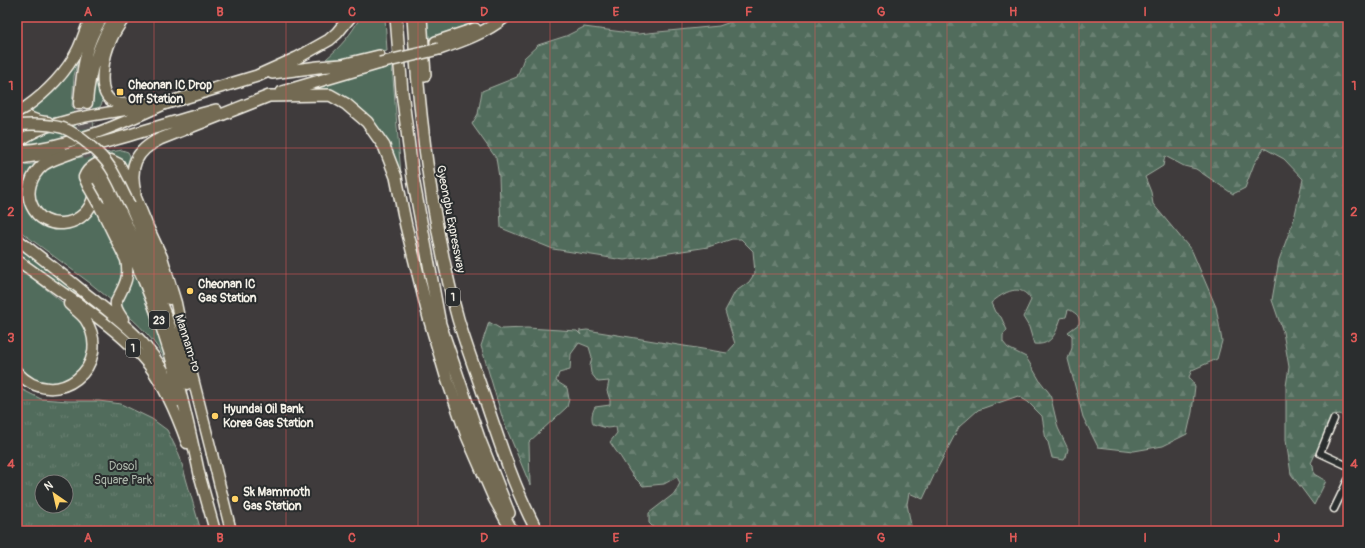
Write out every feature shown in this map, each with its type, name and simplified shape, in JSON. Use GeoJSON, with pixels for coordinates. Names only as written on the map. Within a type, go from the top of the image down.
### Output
{"type":"FeatureCollection","features":[{"type":"Feature","properties":{"kind":"highway"},"geometry":{"type":"LineString","coordinates":[[167,103],[257,76],[297,58],[319,46],[337,33],[350,17]]}},
{"type":"Feature","properties":{"kind":"highway","name":"1"},"geometry":{"type":"LineString","coordinates":[[396,17],[402,92],[413,178],[440,324],[479,438],[517,531]]}},
{"type":"Feature","properties":{"kind":"highway","name":"Gyeongbu Expressway"},"geometry":{"type":"LineString","coordinates":[[413,17],[415,52],[427,165],[442,249],[458,319],[496,432],[527,512],[537,531]]}},
{"type":"Feature","properties":{"kind":"highway"},"geometry":{"type":"LineString","coordinates":[[421,17],[425,77],[427,165]]}},
{"type":"Feature","properties":{"kind":"highway"},"geometry":{"type":"LineString","coordinates":[[437,45],[471,30],[494,17]]}},
{"type":"Feature","properties":{"kind":"highway"},"geometry":{"type":"LineString","coordinates":[[97,171],[92,203],[88,210],[79,218],[63,224],[52,223],[38,214],[32,206],[29,195],[30,185],[35,173],[44,164],[88,147],[269,96],[380,60],[473,37],[505,17]]}},
{"type":"Feature","properties":{"kind":"highway"},"geometry":{"type":"LineString","coordinates":[[257,76],[380,60]]}},
{"type":"Feature","properties":{"kind":"highway"},"geometry":{"type":"LineString","coordinates":[[135,193],[132,175],[139,154],[145,148],[160,139],[269,96],[310,94],[330,95],[346,104],[368,122],[384,146],[396,177],[416,270],[446,376],[467,436],[494,498],[512,531]]}},
{"type":"Feature","properties":{"kind":"main road"},"geometry":{"type":"LineString","coordinates":[[66,122],[44,122],[23,114],[20,110],[43,94],[63,70],[77,50],[91,17]]}},
{"type":"Feature","properties":{"kind":"main road"},"geometry":{"type":"LineString","coordinates":[[102,17],[92,37],[85,57],[82,75],[83,104],[98,51],[108,27],[115,17]]}},
{"type":"Feature","properties":{"kind":"main road"},"geometry":{"type":"LineString","coordinates":[[125,17],[112,38],[107,51],[102,78],[102,87],[113,102],[167,103]]}},
{"type":"Feature","properties":{"kind":"main road"},"geometry":{"type":"LineString","coordinates":[[19,153],[37,130],[66,122],[167,103]]}},
{"type":"Feature","properties":{"kind":"main road"},"geometry":{"type":"LineString","coordinates":[[19,153],[53,146],[86,136],[167,103]]}},
{"type":"Feature","properties":{"kind":"main road"},"geometry":{"type":"LineString","coordinates":[[17,126],[34,124],[68,130],[80,138],[110,166],[130,205],[169,298],[185,347]]}},
{"type":"Feature","properties":{"kind":"main road"},"geometry":{"type":"LineString","coordinates":[[19,153],[50,155],[88,147]]}},
{"type":"Feature","properties":{"kind":"main road"},"geometry":{"type":"LineString","coordinates":[[200,477],[182,413],[166,375],[155,356],[115,308],[116,302],[127,279],[128,270],[126,260],[84,177],[88,169],[96,164],[111,160],[119,164],[135,193],[148,227],[162,257],[176,303],[185,347],[212,454]]}},
{"type":"Feature","properties":{"kind":"main road","name":"Mannam-ro"},"geometry":{"type":"LineString","coordinates":[[97,171],[129,227],[173,335],[193,402],[212,454],[231,531]]}},
{"type":"Feature","properties":{"kind":"main road","name":"Mannam-ro"},"geometry":{"type":"LineString","coordinates":[[97,171],[106,203],[145,284],[169,350],[182,396],[200,477],[215,531]]}},
{"type":"Feature","properties":{"kind":"main road"},"geometry":{"type":"LineString","coordinates":[[17,239],[128,327],[143,342]]}},
{"type":"Feature","properties":{"kind":"main road"},"geometry":{"type":"LineString","coordinates":[[17,260],[80,314],[90,329],[94,350],[92,358],[84,372],[70,384],[58,388],[35,386],[17,372]]}},
{"type":"Feature","properties":{"kind":"main road","name":"1"},"geometry":{"type":"LineString","coordinates":[[17,260],[113,328],[148,365],[160,384],[174,412],[200,477]]}},
{"type":"Feature","properties":{"kind":"street"},"geometry":{"type":"LineString","coordinates":[[1334,420],[1320,453],[1348,466]]}},
{"type":"Feature","properties":{"kind":"street"},"geometry":{"type":"LineString","coordinates":[[1334,509],[1348,480]]}},
{"type":"Feature","properties":{"kind":"green space"},"geometry":{"type":"Polygon","coordinates":[[[360,17],[385,17],[387,51],[360,59],[326,59],[345,40],[360,17]]]}},
{"type":"Feature","properties":{"kind":"green space"},"geometry":{"type":"Polygon","coordinates":[[[425,17],[486,17],[455,31],[426,39],[425,17]]]}},
{"type":"Feature","properties":{"kind":"green space"},"geometry":{"type":"Polygon","coordinates":[[[737,17],[1348,17],[1348,420],[1340,414],[1334,415],[1311,463],[1313,465],[1314,474],[1326,481],[1314,505],[1291,474],[1286,440],[1286,386],[1289,367],[1283,332],[1272,300],[1279,260],[1294,219],[1303,179],[1284,159],[1264,148],[1254,164],[1245,188],[1233,194],[1196,169],[1184,166],[1165,156],[1163,166],[1145,177],[1151,192],[1153,204],[1192,251],[1216,307],[1222,341],[1217,359],[1192,370],[1189,377],[1195,386],[1192,412],[1187,434],[1163,446],[1134,451],[1098,447],[1083,417],[1068,359],[1072,348],[1072,336],[1068,332],[1079,324],[1078,316],[1068,310],[1066,317],[1061,318],[1055,333],[1049,341],[1034,344],[1029,327],[1023,317],[1031,300],[1022,291],[1017,290],[1001,295],[991,303],[995,312],[1001,317],[1007,330],[1003,335],[1003,342],[1008,348],[1026,357],[1040,381],[1050,394],[1058,428],[1068,449],[1066,457],[1064,460],[1052,458],[1048,442],[1046,440],[1042,416],[1028,402],[1018,396],[978,410],[959,427],[923,499],[909,493],[907,504],[912,531],[735,531],[731,527],[722,531],[657,531],[649,523],[649,513],[675,493],[680,483],[677,477],[664,484],[643,486],[632,475],[610,442],[617,433],[616,427],[607,428],[593,424],[592,415],[595,407],[610,405],[607,391],[609,381],[598,382],[591,373],[590,366],[592,357],[589,347],[579,343],[571,354],[570,370],[559,373],[556,381],[567,388],[569,399],[567,407],[529,442],[530,485],[503,420],[481,346],[489,322],[501,329],[527,328],[577,331],[581,335],[579,331],[587,330],[727,353],[735,344],[725,311],[735,292],[749,282],[755,273],[753,251],[741,239],[732,239],[708,247],[624,260],[553,249],[501,228],[499,177],[496,158],[472,124],[478,114],[482,91],[517,77],[524,58],[538,45],[566,36],[584,27],[638,34],[719,26],[736,20],[737,17]]]}},
{"type":"Feature","properties":{"kind":"green space"},"geometry":{"type":"Polygon","coordinates":[[[80,51],[74,76],[72,106],[74,108],[89,107],[92,104],[95,82],[102,53],[98,86],[104,99],[100,107],[61,117],[45,118],[28,112],[36,105],[80,51]]]}},
{"type":"Feature","properties":{"kind":"green space"},"geometry":{"type":"Polygon","coordinates":[[[392,66],[402,186],[384,142],[365,112],[350,101],[324,92],[318,88],[320,85],[392,66]]]}},
{"type":"Feature","properties":{"kind":"green space"},"geometry":{"type":"Polygon","coordinates":[[[91,122],[94,123],[93,127],[65,138],[21,146],[31,139],[48,131],[91,122]]]}},
{"type":"Feature","properties":{"kind":"green space"},"geometry":{"type":"Polygon","coordinates":[[[122,150],[128,152],[130,156],[126,169],[123,163],[84,187],[88,196],[79,212],[68,218],[54,218],[47,216],[38,208],[34,196],[35,184],[37,178],[48,167],[62,161],[122,150]]]}},
{"type":"Feature","properties":{"kind":"green space"},"geometry":{"type":"Polygon","coordinates":[[[40,163],[24,191],[48,226],[93,208],[101,214],[123,261],[125,272],[112,301],[17,229],[17,166],[40,163]]]}},
{"type":"Feature","properties":{"kind":"green space"},"geometry":{"type":"Polygon","coordinates":[[[17,244],[114,320],[140,345],[138,345],[114,324],[17,253],[17,244]]]}},
{"type":"Feature","properties":{"kind":"green space"},"geometry":{"type":"Polygon","coordinates":[[[130,262],[167,359],[166,362],[158,347],[146,333],[134,320],[120,309],[120,302],[130,262]]]}},
{"type":"Feature","properties":{"kind":"green space"},"geometry":{"type":"Polygon","coordinates":[[[17,266],[76,313],[87,330],[89,346],[85,362],[71,379],[52,384],[38,382],[21,369],[17,363],[17,266]]]}},
{"type":"Feature","properties":{"kind":"green space","name":"Dosol Square Park"},"geometry":{"type":"Polygon","coordinates":[[[17,387],[41,399],[99,401],[121,404],[152,419],[167,430],[179,454],[201,531],[17,531],[17,387]]]}},
{"type":"Feature","properties":{"kind":"tunnel"},"geometry":{"type":"LineString","coordinates":[[87,103],[88,127],[91,142]]}},
{"type":"Feature","properties":{"kind":"tunnel"},"geometry":{"type":"LineString","coordinates":[[79,104],[82,136],[94,173]]}},
{"type":"Feature","properties":{"kind":"place","name":"Cheonan IC Drop Off Station"},"geometry":{"type":"Point","coordinates":[120,92]}},
{"type":"Feature","properties":{"kind":"place","name":"Cheonan IC Gas Station"},"geometry":{"type":"Point","coordinates":[190,291]}},
{"type":"Feature","properties":{"kind":"place","name":"Hyundai Oil Bank Korea Gas Station"},"geometry":{"type":"Point","coordinates":[215,416]}},
{"type":"Feature","properties":{"kind":"place","name":"Sk Mammoth Gas Station"},"geometry":{"type":"Point","coordinates":[235,499]}}]}
